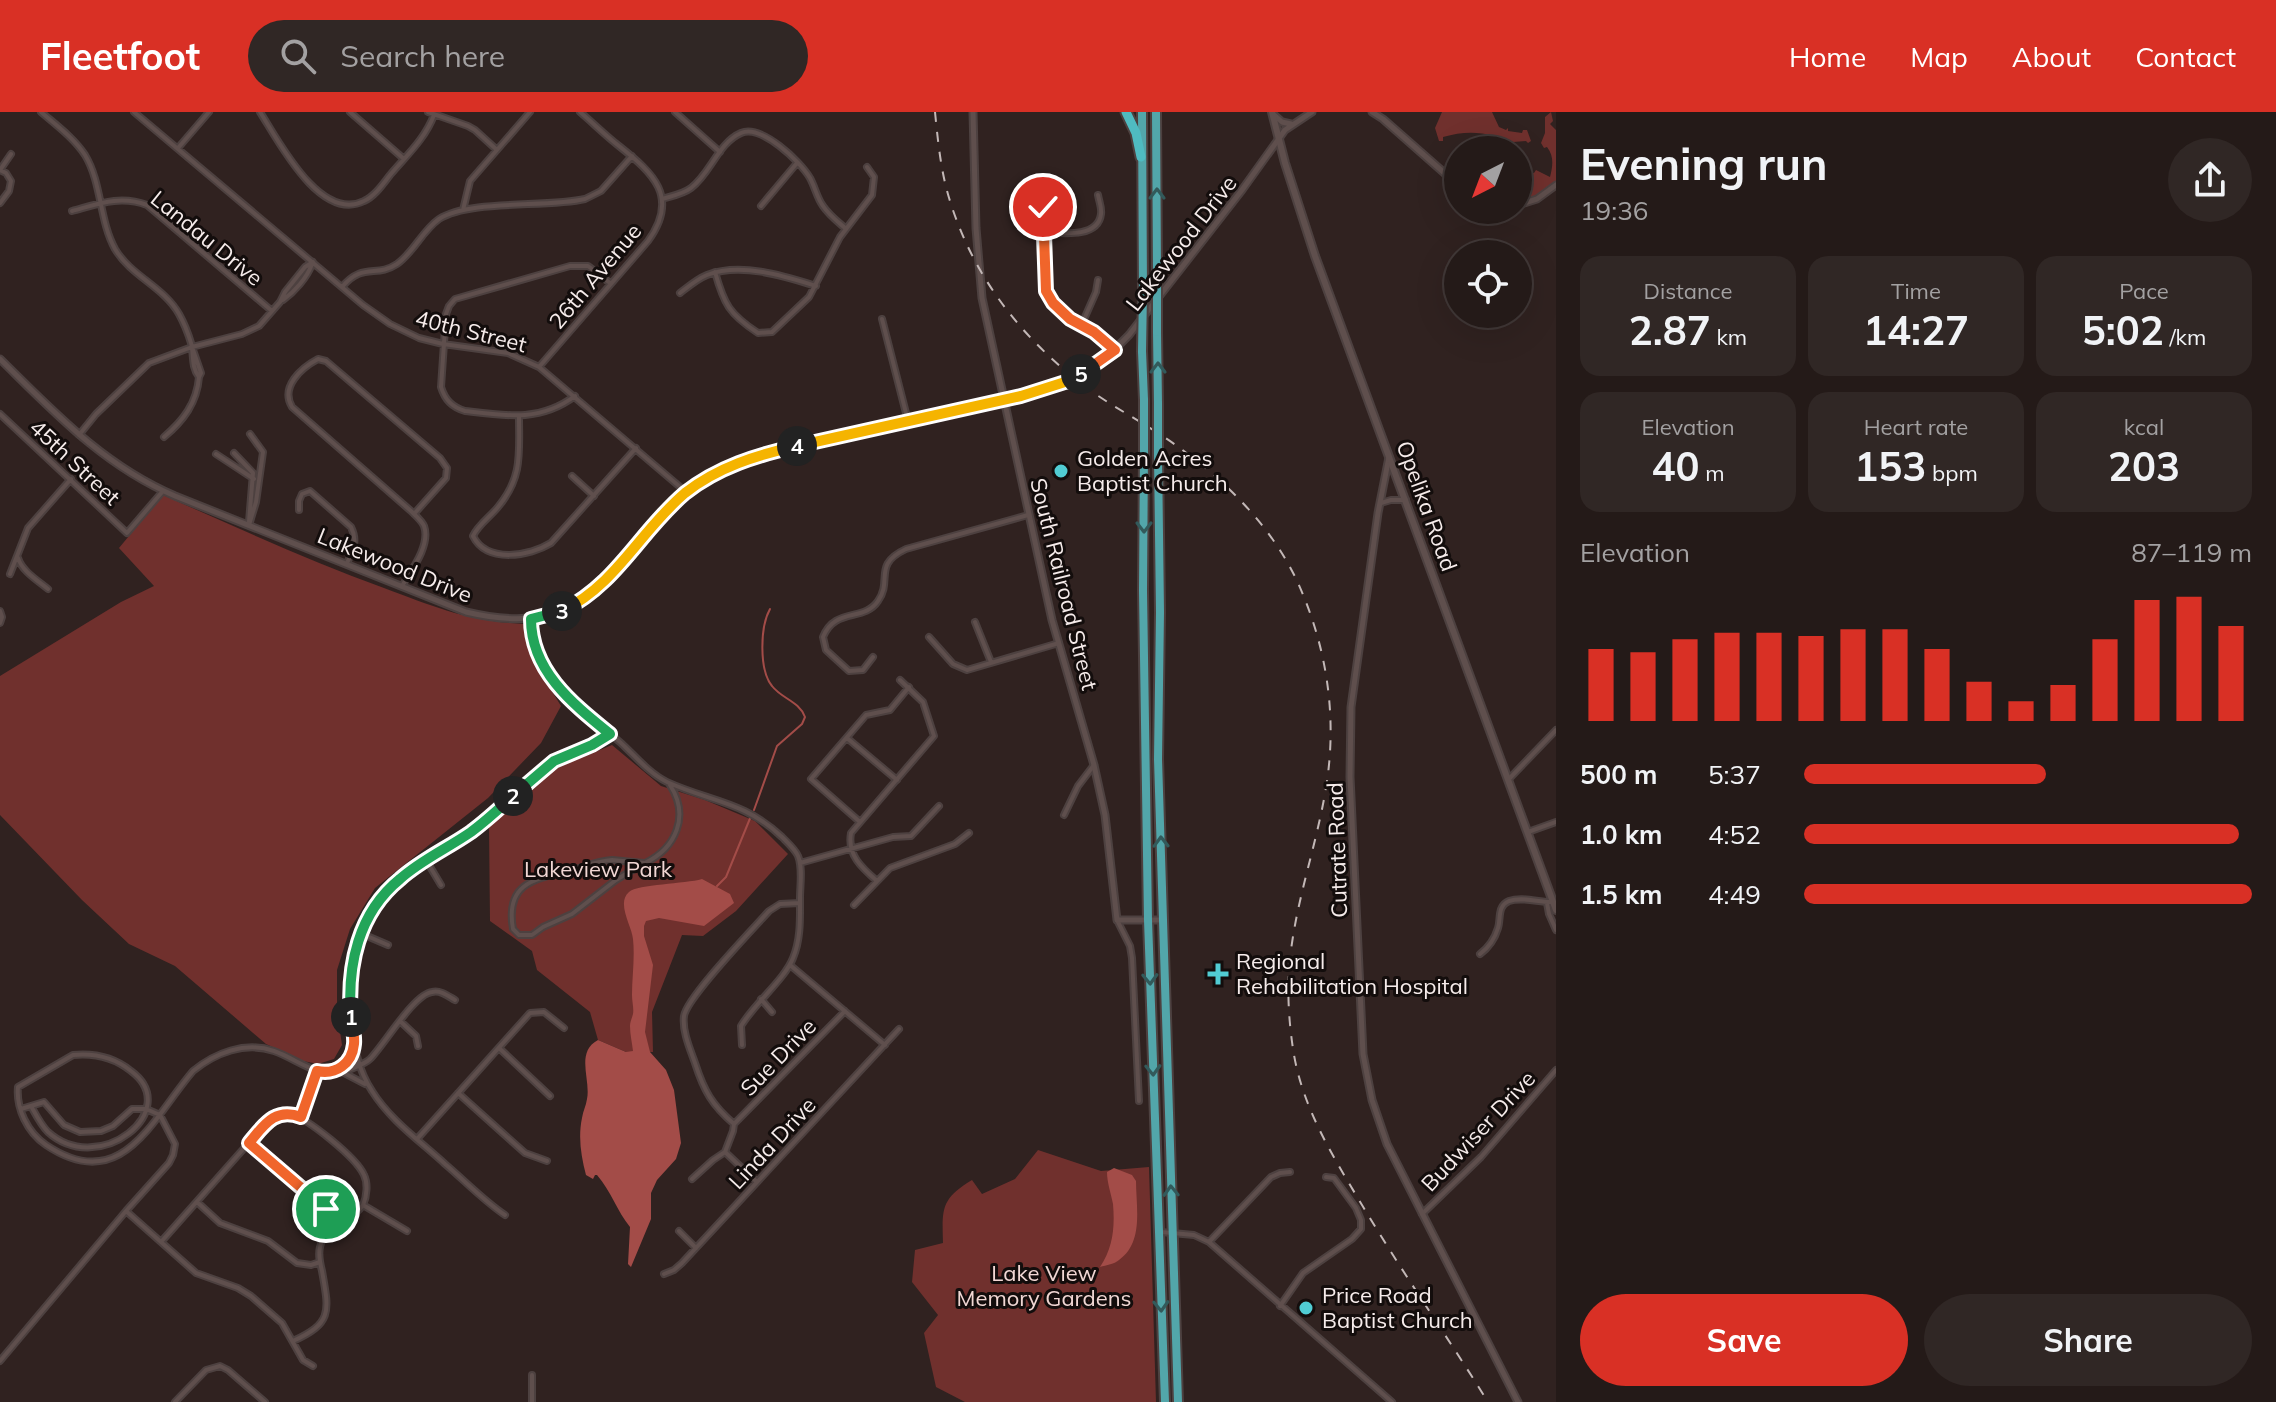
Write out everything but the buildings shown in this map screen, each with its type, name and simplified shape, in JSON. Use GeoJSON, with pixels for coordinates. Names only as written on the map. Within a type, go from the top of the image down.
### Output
{"type":"FeatureCollection","features":[{"type":"Feature","properties":{"kind":"highway"},"geometry":{"type":"LineString","coordinates":[[1126,112],[1136,133],[1141,157]]}},
{"type":"Feature","properties":{"kind":"highway"},"geometry":{"type":"LineString","coordinates":[[1142,112],[1143,605],[1148,920],[1165,1402]]}},
{"type":"Feature","properties":{"kind":"highway"},"geometry":{"type":"LineString","coordinates":[[1156,112],[1160,612],[1158,759],[1178,1402]]}},
{"type":"Feature","properties":{"kind":"main road","name":"Opelika Road"},"geometry":{"type":"LineString","coordinates":[[1272,112],[1315,256],[1528,832],[1552,905]]}},
{"type":"Feature","properties":{"kind":"street"},"geometry":{"type":"LineString","coordinates":[[41,112],[86,157],[115,249],[177,310],[192,347],[195,373],[199,377],[195,400],[164,437]]}},
{"type":"Feature","properties":{"kind":"street","name":"40th Street"},"geometry":{"type":"LineString","coordinates":[[134,112],[390,324],[419,338],[508,353],[539,367],[686,492]]}},
{"type":"Feature","properties":{"kind":"street"},"geometry":{"type":"LineString","coordinates":[[178,148],[209,112]]}},
{"type":"Feature","properties":{"kind":"street"},"geometry":{"type":"LineString","coordinates":[[260,112],[311,187],[343,203],[357,204],[373,195],[428,131],[431,114],[468,126],[497,150]]}},
{"type":"Feature","properties":{"kind":"street"},"geometry":{"type":"LineString","coordinates":[[350,112],[404,159]]}},
{"type":"Feature","properties":{"kind":"street"},"geometry":{"type":"LineString","coordinates":[[463,210],[470,181],[530,112]]}},
{"type":"Feature","properties":{"kind":"street"},"geometry":{"type":"LineString","coordinates":[[580,112],[653,176],[662,199],[691,188],[706,174],[729,141],[741,133],[756,131],[797,163],[809,177],[820,203],[845,228]]}},
{"type":"Feature","properties":{"kind":"street"},"geometry":{"type":"LineString","coordinates":[[675,112],[720,152]]}},
{"type":"Feature","properties":{"kind":"street","name":"South Railroad Street"},"geometry":{"type":"LineString","coordinates":[[973,112],[979,275],[1028,515],[1105,815],[1117,920],[1130,946],[1132,958],[1139,1101]]}},
{"type":"Feature","properties":{"kind":"street"},"geometry":{"type":"LineString","coordinates":[[1272,112],[1282,122],[1292,124]]}},
{"type":"Feature","properties":{"kind":"street","name":"Lakewood Drive"},"geometry":{"type":"LineString","coordinates":[[0,359],[78,435],[116,464],[163,491],[466,612],[491,618],[531,619],[560,612],[589,596],[613,574],[686,492],[723,469],[754,457],[1006,400],[1065,382],[1086,371],[1115,350],[1142,320],[1279,139],[1292,124],[1312,112]]}},
{"type":"Feature","properties":{"kind":"street"},"geometry":{"type":"LineString","coordinates":[[1372,112],[1444,173]]}},
{"type":"Feature","properties":{"kind":"street"},"geometry":{"type":"LineString","coordinates":[[0,203],[9,191],[11,181],[0,170],[11,154]]}},
{"type":"Feature","properties":{"kind":"street"},"geometry":{"type":"LineString","coordinates":[[342,287],[363,271],[383,270],[398,263],[433,225],[453,212],[585,199],[601,191],[632,156]]}},
{"type":"Feature","properties":{"kind":"street"},"geometry":{"type":"LineString","coordinates":[[1268,156],[1278,156],[1285,163]]}},
{"type":"Feature","properties":{"kind":"street"},"geometry":{"type":"LineString","coordinates":[[761,206],[797,163]]}},
{"type":"Feature","properties":{"kind":"street"},"geometry":{"type":"LineString","coordinates":[[715,272],[724,303],[750,328],[763,334],[772,332],[809,297],[845,228],[872,195],[874,177],[867,167]]}},
{"type":"Feature","properties":{"kind":"street"},"geometry":{"type":"LineString","coordinates":[[1532,201],[1556,185]]}},
{"type":"Feature","properties":{"kind":"street"},"geometry":{"type":"LineString","coordinates":[[1046,195],[1043,232],[1046,291],[1063,313],[1094,332],[1115,350]]}},
{"type":"Feature","properties":{"kind":"street"},"geometry":{"type":"LineString","coordinates":[[1043,232],[1084,232],[1092,229],[1101,214],[1098,195]]}},
{"type":"Feature","properties":{"kind":"street","name":"Landau Drive"},"geometry":{"type":"LineString","coordinates":[[72,211],[120,199],[147,205],[272,311]]}},
{"type":"Feature","properties":{"kind":"street","name":"26th Avenue"},"geometry":{"type":"LineString","coordinates":[[539,367],[653,233],[661,216],[662,199]]}},
{"type":"Feature","properties":{"kind":"street"},"geometry":{"type":"LineString","coordinates":[[78,435],[149,363],[251,331],[280,302],[305,267],[313,262]]}},
{"type":"Feature","properties":{"kind":"street"},"geometry":{"type":"LineString","coordinates":[[575,396],[550,411],[519,416],[465,411],[449,403],[441,387],[446,314],[455,299],[579,264],[596,270],[610,283]]}},
{"type":"Feature","properties":{"kind":"street"},"geometry":{"type":"LineString","coordinates":[[680,293],[700,278],[715,272],[773,275],[816,286]]}},
{"type":"Feature","properties":{"kind":"street"},"geometry":{"type":"LineString","coordinates":[[1081,326],[1098,280]]}},
{"type":"Feature","properties":{"kind":"street"},"geometry":{"type":"LineString","coordinates":[[882,319],[908,421]]}},
{"type":"Feature","properties":{"kind":"street"},"geometry":{"type":"LineString","coordinates":[[402,586],[415,566],[425,541],[424,526],[292,407],[287,396],[292,381],[310,363],[318,359],[326,361],[440,458],[447,468],[446,478],[414,514]]}},
{"type":"Feature","properties":{"kind":"street","name":"45th Street"},"geometry":{"type":"LineString","coordinates":[[0,414],[127,533],[163,491]]}},
{"type":"Feature","properties":{"kind":"street"},"geometry":{"type":"LineString","coordinates":[[519,416],[520,455],[515,481],[500,505],[473,536],[478,544],[499,553],[526,554],[539,550],[561,534],[636,448]]}},
{"type":"Feature","properties":{"kind":"street"},"geometry":{"type":"LineString","coordinates":[[249,525],[256,502],[263,452],[250,434]]}},
{"type":"Feature","properties":{"kind":"street"},"geometry":{"type":"LineString","coordinates":[[234,453],[253,473],[249,525]]}},
{"type":"Feature","properties":{"kind":"street"},"geometry":{"type":"LineString","coordinates":[[216,454],[254,479]]}},
{"type":"Feature","properties":{"kind":"street","name":"Cutrate Road"},"geometry":{"type":"LineString","coordinates":[[1389,457],[1351,707],[1350,777],[1361,1031],[1367,1077],[1379,1122],[1397,1165],[1518,1402]]}},
{"type":"Feature","properties":{"kind":"street"},"geometry":{"type":"LineString","coordinates":[[572,476],[594,496]]}},
{"type":"Feature","properties":{"kind":"street"},"geometry":{"type":"LineString","coordinates":[[10,574],[28,528],[71,479]]}},
{"type":"Feature","properties":{"kind":"street"},"geometry":{"type":"LineString","coordinates":[[299,510],[302,494],[310,491],[351,527],[356,544],[347,563]]}},
{"type":"Feature","properties":{"kind":"street"},"geometry":{"type":"LineString","coordinates":[[1381,503],[1406,500]]}},
{"type":"Feature","properties":{"kind":"street"},"geometry":{"type":"LineString","coordinates":[[873,657],[863,670],[849,671],[826,650],[823,637],[835,620],[877,602],[882,594],[890,559],[906,549],[1028,515]]}},
{"type":"Feature","properties":{"kind":"street"},"geometry":{"type":"LineString","coordinates":[[17,556],[27,572],[48,589]]}},
{"type":"Feature","properties":{"kind":"street"},"geometry":{"type":"LineString","coordinates":[[0,611],[0,623]]}},
{"type":"Feature","properties":{"kind":"street"},"geometry":{"type":"LineString","coordinates":[[531,619],[532,638],[557,687],[669,783],[675,793],[680,822],[668,847],[657,856],[644,863],[627,872],[572,914],[532,935],[519,935],[513,929],[512,902],[522,888],[533,881],[598,861],[644,863]]}},
{"type":"Feature","properties":{"kind":"street"},"geometry":{"type":"LineString","coordinates":[[975,622],[991,662]]}},
{"type":"Feature","properties":{"kind":"street"},"geometry":{"type":"LineString","coordinates":[[929,637],[943,654],[961,669],[967,670],[1059,643]]}},
{"type":"Feature","properties":{"kind":"street"},"geometry":{"type":"LineString","coordinates":[[877,881],[854,858],[849,838],[934,736],[926,705],[900,680]]}},
{"type":"Feature","properties":{"kind":"street"},"geometry":{"type":"LineString","coordinates":[[860,822],[811,779],[866,715],[890,710],[909,687]]}},
{"type":"Feature","properties":{"kind":"street"},"geometry":{"type":"LineString","coordinates":[[1508,780],[1556,730]]}},
{"type":"Feature","properties":{"kind":"street"},"geometry":{"type":"LineString","coordinates":[[505,1215],[390,1115],[368,1086],[354,1044],[350,989],[352,962],[360,933],[374,907],[391,886],[482,824],[543,769],[610,734]]}},
{"type":"Feature","properties":{"kind":"street"},"geometry":{"type":"LineString","coordinates":[[847,738],[897,780]]}},
{"type":"Feature","properties":{"kind":"street"},"geometry":{"type":"LineString","coordinates":[[1064,815],[1078,786],[1094,765]]}},
{"type":"Feature","properties":{"kind":"street"},"geometry":{"type":"LineString","coordinates":[[669,783],[746,810],[779,835],[796,852],[800,863],[797,949],[790,965],[741,1026],[742,1045]]}},
{"type":"Feature","properties":{"kind":"street"},"geometry":{"type":"LineString","coordinates":[[800,863],[893,837],[911,836],[939,806]]}},
{"type":"Feature","properties":{"kind":"street"},"geometry":{"type":"LineString","coordinates":[[1528,832],[1556,822]]}},
{"type":"Feature","properties":{"kind":"street"},"geometry":{"type":"LineString","coordinates":[[854,905],[890,868],[955,844],[969,833]]}},
{"type":"Feature","properties":{"kind":"street"},"geometry":{"type":"LineString","coordinates":[[426,860],[441,885]]}},
{"type":"Feature","properties":{"kind":"street"},"geometry":{"type":"LineString","coordinates":[[1480,954],[1497,932],[1501,909],[1506,902],[1515,900],[1552,905],[1549,914],[1556,930]]}},
{"type":"Feature","properties":{"kind":"street"},"geometry":{"type":"LineString","coordinates":[[692,1179],[725,1152],[734,1124],[715,1107],[703,1088],[686,1035],[684,1017],[688,1004],[769,911],[780,904],[800,903]]}},
{"type":"Feature","properties":{"kind":"street"},"geometry":{"type":"LineString","coordinates":[[1117,920],[1162,920]]}},
{"type":"Feature","properties":{"kind":"street"},"geometry":{"type":"LineString","coordinates":[[360,933],[388,945]]}},
{"type":"Feature","properties":{"kind":"street"},"geometry":{"type":"LineString","coordinates":[[790,965],[885,1045]]}},
{"type":"Feature","properties":{"kind":"street"},"geometry":{"type":"LineString","coordinates":[[31,1106],[48,1132],[66,1144],[89,1148],[109,1145],[130,1134],[142,1118],[149,1101],[139,1076],[112,1059],[73,1055],[18,1087],[17,1099],[29,1128],[39,1140],[60,1155],[87,1161],[114,1157],[138,1143],[183,1083],[203,1063],[236,1049],[253,1048],[271,1050],[317,1071],[341,1071],[369,1061],[421,997],[435,991],[455,1000]]}},
{"type":"Feature","properties":{"kind":"street"},"geometry":{"type":"LineString","coordinates":[[761,999],[772,1012]]}},
{"type":"Feature","properties":{"kind":"street"},"geometry":{"type":"LineString","coordinates":[[417,1139],[523,1019],[535,1011],[544,1012],[564,1028]]}},
{"type":"Feature","properties":{"kind":"street","name":"Sue Drive"},"geometry":{"type":"LineString","coordinates":[[734,1124],[845,1011]]}},
{"type":"Feature","properties":{"kind":"street"},"geometry":{"type":"LineString","coordinates":[[400,1021],[416,1036],[418,1046]]}},
{"type":"Feature","properties":{"kind":"street","name":"Linda Drive"},"geometry":{"type":"LineString","coordinates":[[664,1274],[674,1270],[696,1248],[899,1029]]}},
{"type":"Feature","properties":{"kind":"street"},"geometry":{"type":"LineString","coordinates":[[341,1071],[354,1044]]}},
{"type":"Feature","properties":{"kind":"street"},"geometry":{"type":"LineString","coordinates":[[499,1048],[550,1096]]}},
{"type":"Feature","properties":{"kind":"street","name":"Budwiser Drive"},"geometry":{"type":"LineString","coordinates":[[1422,1214],[1481,1157],[1556,1070]]}},
{"type":"Feature","properties":{"kind":"street"},"geometry":{"type":"LineString","coordinates":[[301,1117],[317,1071]]}},
{"type":"Feature","properties":{"kind":"street"},"geometry":{"type":"LineString","coordinates":[[341,1071],[368,1086]]}},
{"type":"Feature","properties":{"kind":"street"},"geometry":{"type":"LineString","coordinates":[[458,1093],[525,1153],[547,1161]]}},
{"type":"Feature","properties":{"kind":"street"},"geometry":{"type":"LineString","coordinates":[[0,1361],[173,1155],[174,1139],[160,1115],[146,1109],[132,1109],[113,1126],[101,1131],[80,1132],[64,1125],[44,1102],[21,1109]]}},
{"type":"Feature","properties":{"kind":"street"},"geometry":{"type":"LineString","coordinates":[[161,1242],[269,1120],[289,1113],[301,1117],[356,1163],[366,1177],[363,1205],[336,1224],[322,1241],[319,1255],[326,1313],[315,1330],[293,1341]]}},
{"type":"Feature","properties":{"kind":"street"},"geometry":{"type":"LineString","coordinates":[[249,1143],[326,1209],[336,1224]]}},
{"type":"Feature","properties":{"kind":"street"},"geometry":{"type":"LineString","coordinates":[[725,1152],[757,1182]]}},
{"type":"Feature","properties":{"kind":"street"},"geometry":{"type":"LineString","coordinates":[[1209,1242],[1271,1177],[1290,1172]]}},
{"type":"Feature","properties":{"kind":"street"},"geometry":{"type":"LineString","coordinates":[[1280,1306],[1303,1273],[1352,1239],[1361,1229],[1361,1220],[1343,1189],[1334,1178],[1326,1177]]}},
{"type":"Feature","properties":{"kind":"street"},"geometry":{"type":"LineString","coordinates":[[197,1202],[220,1223],[268,1241],[297,1263],[311,1265],[320,1262]]}},
{"type":"Feature","properties":{"kind":"street"},"geometry":{"type":"LineString","coordinates":[[363,1205],[407,1231]]}},
{"type":"Feature","properties":{"kind":"street"},"geometry":{"type":"LineString","coordinates":[[126,1211],[196,1273],[251,1296],[282,1323],[303,1360],[313,1366]]}},
{"type":"Feature","properties":{"kind":"street"},"geometry":{"type":"LineString","coordinates":[[679,1231],[696,1248]]}},
{"type":"Feature","properties":{"kind":"street"},"geometry":{"type":"LineString","coordinates":[[1159,1232],[1194,1235],[1209,1242],[1392,1402]]}},
{"type":"Feature","properties":{"kind":"street"},"geometry":{"type":"LineString","coordinates":[[175,1402],[206,1370],[220,1366],[265,1402]]}},
{"type":"Feature","properties":{"kind":"street"},"geometry":{"type":"LineString","coordinates":[[532,1375],[532,1402]]}},
{"type":"Feature","properties":{"kind":"green space"},"geometry":{"type":"Polygon","coordinates":[[[1442,112],[1492,112],[1499,127],[1522,133],[1527,130],[1529,136],[1468,133],[1444,136],[1443,141],[1439,141],[1435,128],[1442,112]]]}},
{"type":"Feature","properties":{"kind":"green space"},"geometry":{"type":"Polygon","coordinates":[[[1551,112],[1553,121],[1550,124],[1556,130],[1556,181],[1532,198],[1532,173],[1536,170],[1550,177],[1552,165],[1549,150],[1541,143],[1545,133],[1545,117],[1551,112]]]}},
{"type":"Feature","properties":{"kind":"green space"},"geometry":{"type":"Polygon","coordinates":[[[163,495],[300,555],[420,601],[470,617],[526,624],[536,665],[561,706],[541,743],[488,798],[375,888],[350,929],[337,970],[337,1010],[342,1045],[334,1059],[318,1064],[303,1061],[266,1044],[175,966],[129,944],[0,815],[0,676],[121,602],[154,586],[119,548],[163,495]]]}},
{"type":"Feature","properties":{"kind":"green space","name":"Lakeview Park"},"geometry":{"type":"Polygon","coordinates":[[[612,745],[661,786],[755,821],[788,854],[736,911],[703,936],[682,935],[652,1012],[653,1052],[626,1052],[598,1040],[590,1012],[537,970],[532,951],[490,921],[489,826],[556,768],[612,745]]]}},
{"type":"Feature","properties":{"kind":"green space","name":"Lake View Memory Gardens"},"geometry":{"type":"Polygon","coordinates":[[[1038,1150],[1101,1171],[1149,1167],[1156,1402],[965,1402],[936,1387],[924,1333],[938,1315],[912,1282],[915,1250],[943,1243],[944,1213],[954,1193],[972,1180],[982,1194],[1015,1179],[1038,1150]]]}},
{"type":"Feature","properties":{"kind":"shaded area"},"geometry":{"type":"Polygon","coordinates":[[[702,879],[730,894],[734,903],[704,926],[659,918],[646,921],[644,926],[653,965],[645,1032],[650,1052],[666,1070],[674,1090],[681,1143],[676,1159],[657,1180],[651,1193],[651,1219],[631,1267],[628,1264],[630,1227],[602,1181],[597,1175],[593,1179],[586,1175],[584,1168],[580,1132],[588,1092],[585,1059],[591,1045],[598,1040],[626,1052],[633,1051],[630,1026],[634,946],[624,908],[625,897],[642,887],[702,879]]]}},
{"type":"Feature","properties":{"kind":"shaded area"},"geometry":{"type":"Polygon","coordinates":[[[1114,1168],[1132,1175],[1136,1181],[1137,1224],[1127,1253],[1115,1262],[1100,1267],[1112,1237],[1113,1204],[1107,1172],[1114,1168]]]}},
{"type":"Feature","properties":{"kind":"waterway"},"geometry":{"type":"LineString","coordinates":[[754,810],[777,746],[802,724],[805,717],[799,707],[772,686],[765,670],[763,637],[770,609]]}},
{"type":"Feature","properties":{"kind":"waterway"},"geometry":{"type":"LineString","coordinates":[[717,886],[726,877],[751,816]]}},
{"type":"Feature","properties":{"kind":"railway"},"geometry":{"type":"LineString","coordinates":[[935,112],[942,168],[950,201],[973,258],[1005,308],[1067,372],[1100,397],[1182,449],[1222,482],[1273,539],[1298,583],[1322,655],[1331,730],[1324,801],[1290,957],[1289,1013],[1294,1055],[1313,1115],[1341,1170],[1488,1402]]}},
{"type":"Feature","properties":{"kind":"place","name":"Golden Acres Baptist Church"},"geometry":{"type":"Point","coordinates":[1061,471]}},
{"type":"Feature","properties":{"kind":"place","name":"Regional Rehabilitation Hospital"},"geometry":{"type":"Point","coordinates":[1218,974]}},
{"type":"Feature","properties":{"kind":"place","name":"Price Road Baptist Church"},"geometry":{"type":"Point","coordinates":[1306,1308]}},
{"type":"Feature","properties":{"kind":"route"},"geometry":{"type":"LineString","coordinates":[[326,1209],[249,1143],[269,1120],[289,1113],[301,1117],[317,1071],[327,1073],[341,1069],[347,1060],[354,1044],[350,989],[352,962],[367,919],[382,896],[401,877],[482,824],[554,761],[610,734],[557,687],[532,638],[531,619],[560,612],[589,596],[613,574],[686,492],[723,469],[754,457],[1044,390],[1065,382],[1107,357],[1115,350],[1094,332],[1070,319],[1053,303],[1046,291],[1043,207]]}}]}
